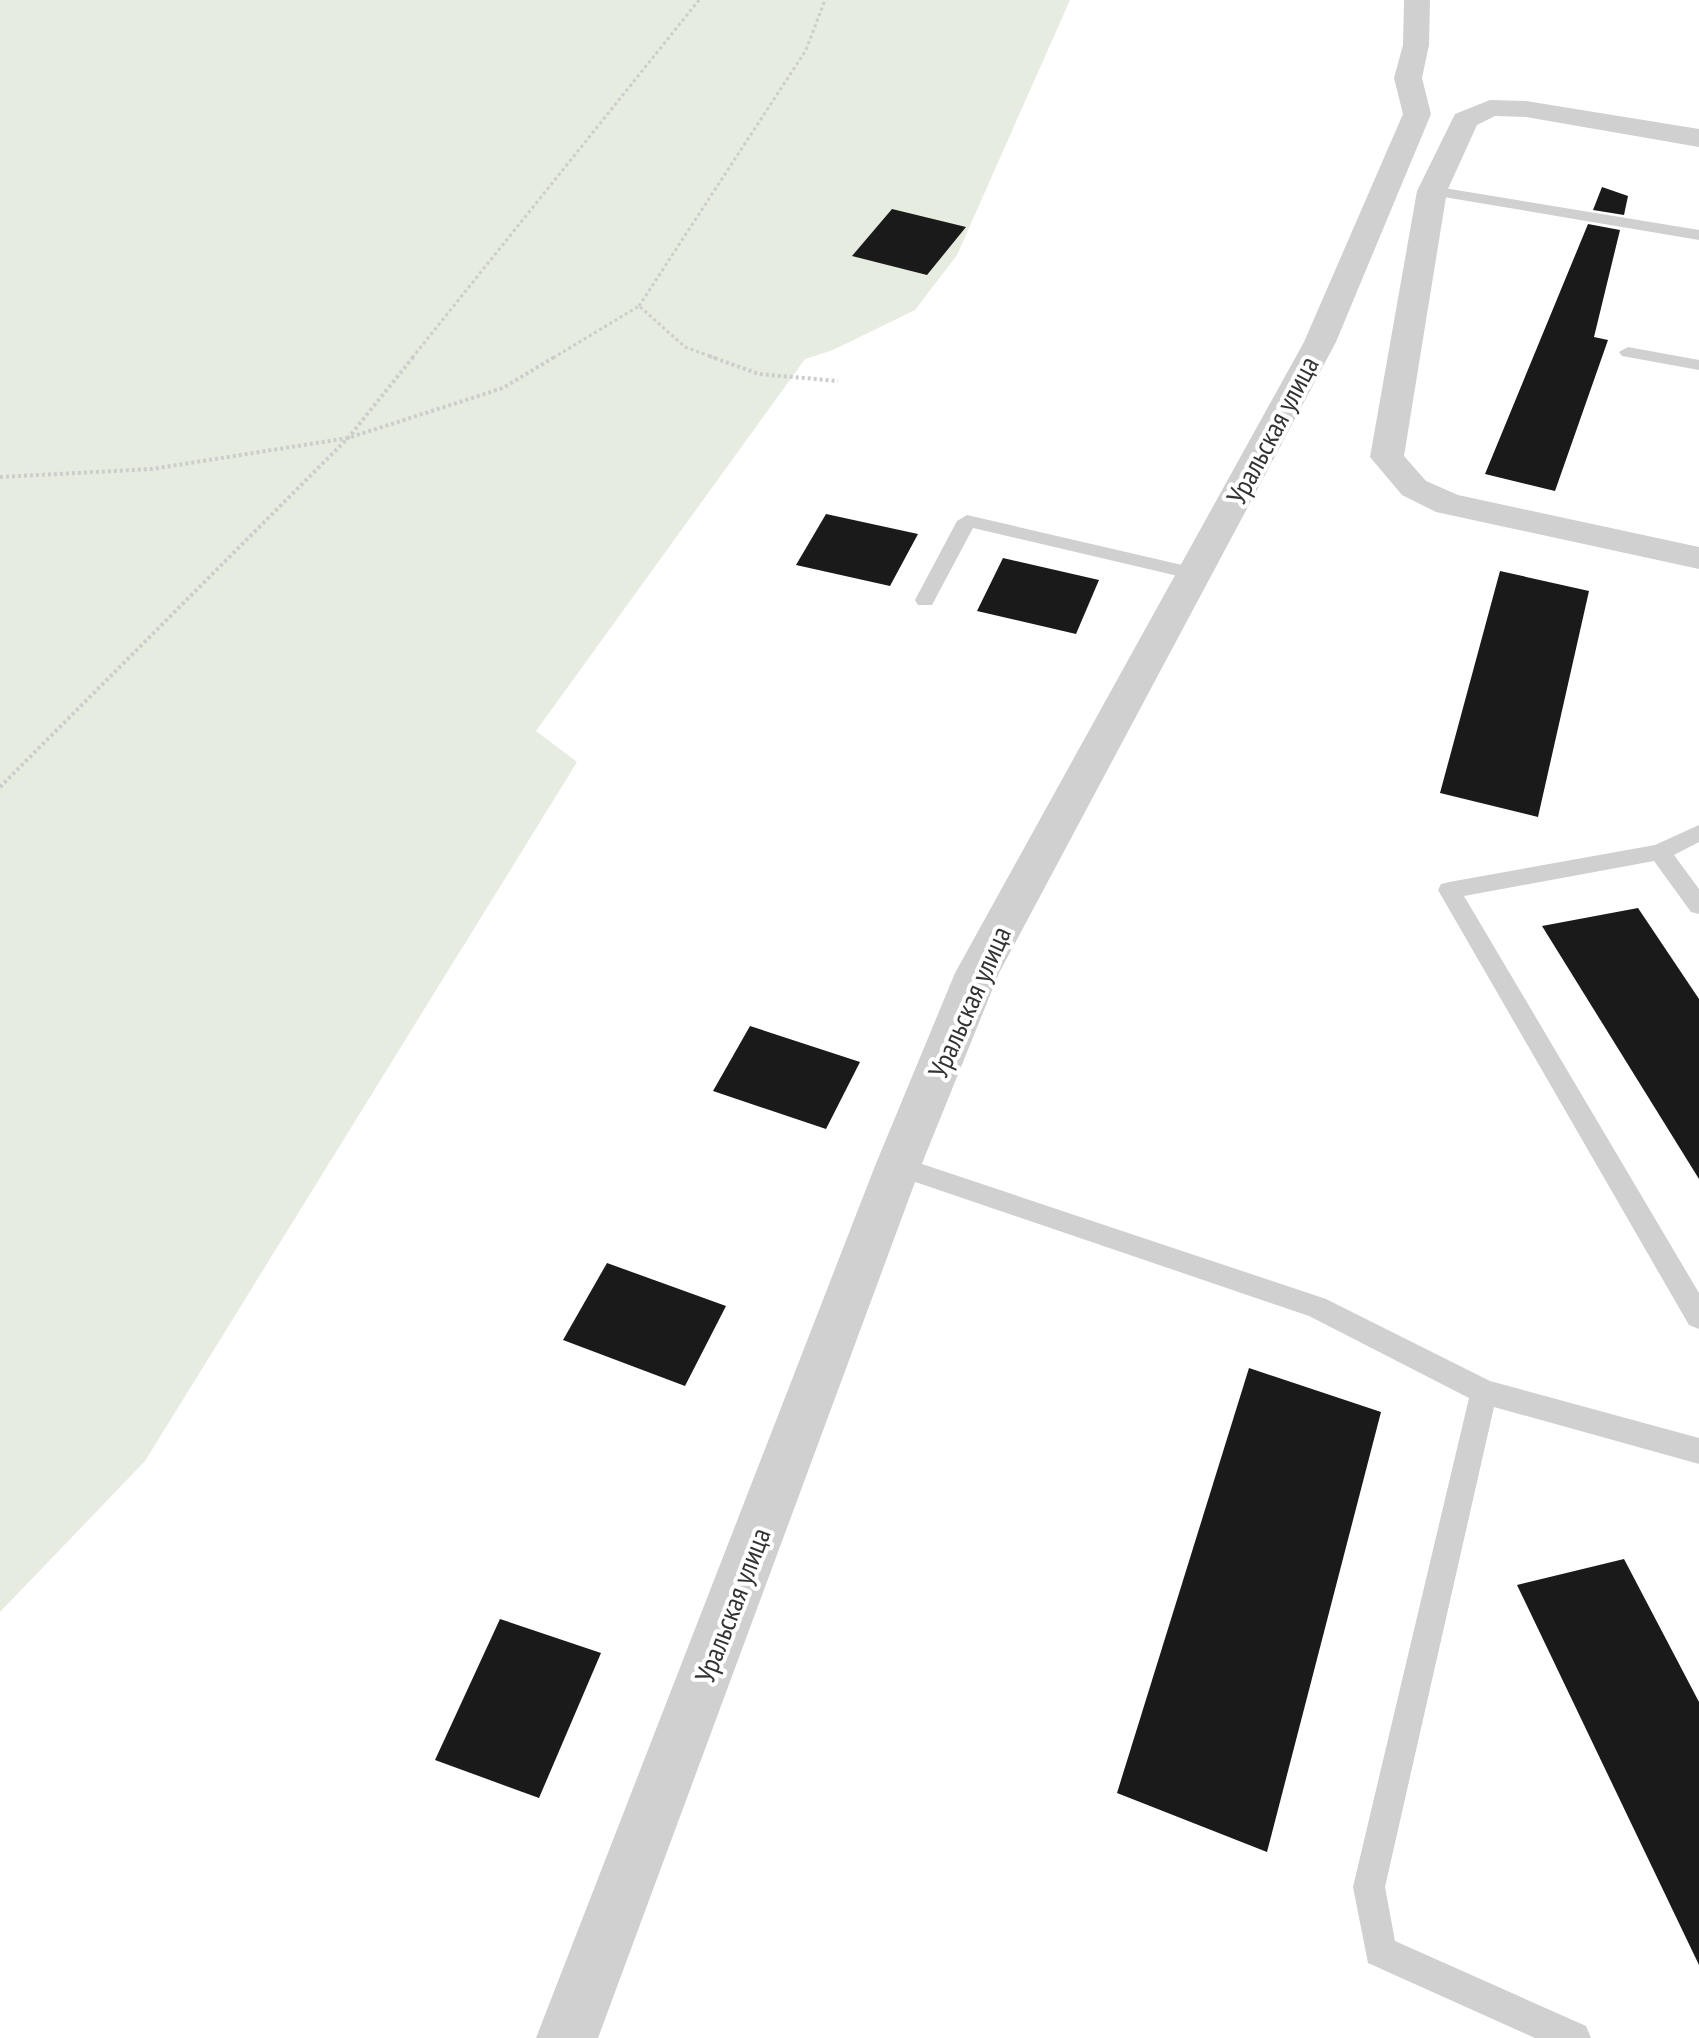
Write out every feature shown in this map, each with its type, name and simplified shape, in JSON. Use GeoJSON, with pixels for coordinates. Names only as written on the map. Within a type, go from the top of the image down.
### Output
{"type":"FeatureCollection","features":[{"type":"Feature","properties":{"kind":"street"},"geometry":{"type":"LineString","coordinates":[[1417,0],[1416,45],[1408,78],[1417,114],[1435,119],[1465,120],[1490,108],[1526,109],[1699,138]]}},
{"type":"Feature","properties":{"kind":"street","name":"Уральская улица"},"geometry":{"type":"LineString","coordinates":[[567,2038],[898,1166],[977,973],[1320,342],[1417,114]]}},
{"type":"Feature","properties":{"kind":"street"},"geometry":{"type":"LineString","coordinates":[[1465,120],[1432,191],[1387,457],[1414,488],[1448,504],[1699,558]]}},
{"type":"Feature","properties":{"kind":"lane"},"geometry":{"type":"LineString","coordinates":[[1432,191],[1699,235]]}},
{"type":"Feature","properties":{"kind":"lane"},"geometry":{"type":"LineString","coordinates":[[1628,352],[1699,365]]}},
{"type":"Feature","properties":{"kind":"lane"},"geometry":{"type":"LineString","coordinates":[[925,600],[967,521],[1195,574]]}},
{"type":"Feature","properties":{"kind":"lane"},"geometry":{"type":"LineString","coordinates":[[1699,833],[1660,852],[1449,890],[1699,1317]]}},
{"type":"Feature","properties":{"kind":"lane"},"geometry":{"type":"LineString","coordinates":[[1660,852],[1699,906]]}},
{"type":"Feature","properties":{"kind":"lane"},"geometry":{"type":"LineString","coordinates":[[898,1166],[1317,1307],[1484,1392],[1699,1451]]}},
{"type":"Feature","properties":{"kind":"lane"},"geometry":{"type":"LineString","coordinates":[[1484,1392],[1369,1887],[1380,1951],[1574,2038]]}},
{"type":"Feature","properties":{"kind":"path"},"geometry":{"type":"LineString","coordinates":[[0,787],[348,438],[699,0]]}},
{"type":"Feature","properties":{"kind":"path"},"geometry":{"type":"LineString","coordinates":[[0,477],[152,469],[348,438],[503,388],[639,306],[806,50],[825,0]]}},
{"type":"Feature","properties":{"kind":"path"},"geometry":{"type":"LineString","coordinates":[[639,306],[685,347],[759,374],[838,381]]}},
{"type":"Feature","properties":{"kind":"shaded area"},"geometry":{"type":"Polygon","coordinates":[[[0,0],[1070,0],[957,255],[915,310],[833,350],[805,359],[536,731],[577,762],[145,1461],[0,1612],[0,0]]]}},
{"type":"Feature","properties":{"kind":"building"},"geometry":{"type":"Polygon","coordinates":[[[1602,187],[1628,196],[1624,215],[1593,210],[1602,187]]]}},
{"type":"Feature","properties":{"kind":"building"},"geometry":{"type":"Polygon","coordinates":[[[892,209],[966,227],[927,275],[852,256],[892,209]]]}},
{"type":"Feature","properties":{"kind":"building"},"geometry":{"type":"Polygon","coordinates":[[[1588,224],[1620,230],[1594,337],[1608,340],[1555,491],[1485,474],[1588,224]]]}},
{"type":"Feature","properties":{"kind":"building"},"geometry":{"type":"Polygon","coordinates":[[[826,514],[918,534],[890,586],[796,565],[826,514]]]}},
{"type":"Feature","properties":{"kind":"building"},"geometry":{"type":"Polygon","coordinates":[[[1003,558],[1099,580],[1076,634],[977,611],[1003,558]]]}},
{"type":"Feature","properties":{"kind":"building"},"geometry":{"type":"Polygon","coordinates":[[[1500,571],[1589,591],[1538,817],[1440,793],[1500,571]]]}},
{"type":"Feature","properties":{"kind":"building"},"geometry":{"type":"Polygon","coordinates":[[[1638,908],[1699,999],[1699,1179],[1542,926],[1638,908]]]}},
{"type":"Feature","properties":{"kind":"building"},"geometry":{"type":"Polygon","coordinates":[[[750,1026],[860,1062],[826,1129],[713,1091],[750,1026]]]}},
{"type":"Feature","properties":{"kind":"building"},"geometry":{"type":"Polygon","coordinates":[[[607,1263],[726,1306],[685,1386],[563,1340],[607,1263]]]}},
{"type":"Feature","properties":{"kind":"building"},"geometry":{"type":"Polygon","coordinates":[[[1249,1368],[1381,1412],[1267,1852],[1117,1793],[1249,1368]]]}},
{"type":"Feature","properties":{"kind":"building"},"geometry":{"type":"Polygon","coordinates":[[[1624,1559],[1699,1702],[1699,1965],[1517,1585],[1624,1559]]]}},
{"type":"Feature","properties":{"kind":"building"},"geometry":{"type":"Polygon","coordinates":[[[500,1619],[601,1653],[539,1798],[435,1760],[500,1619]]]}}]}
